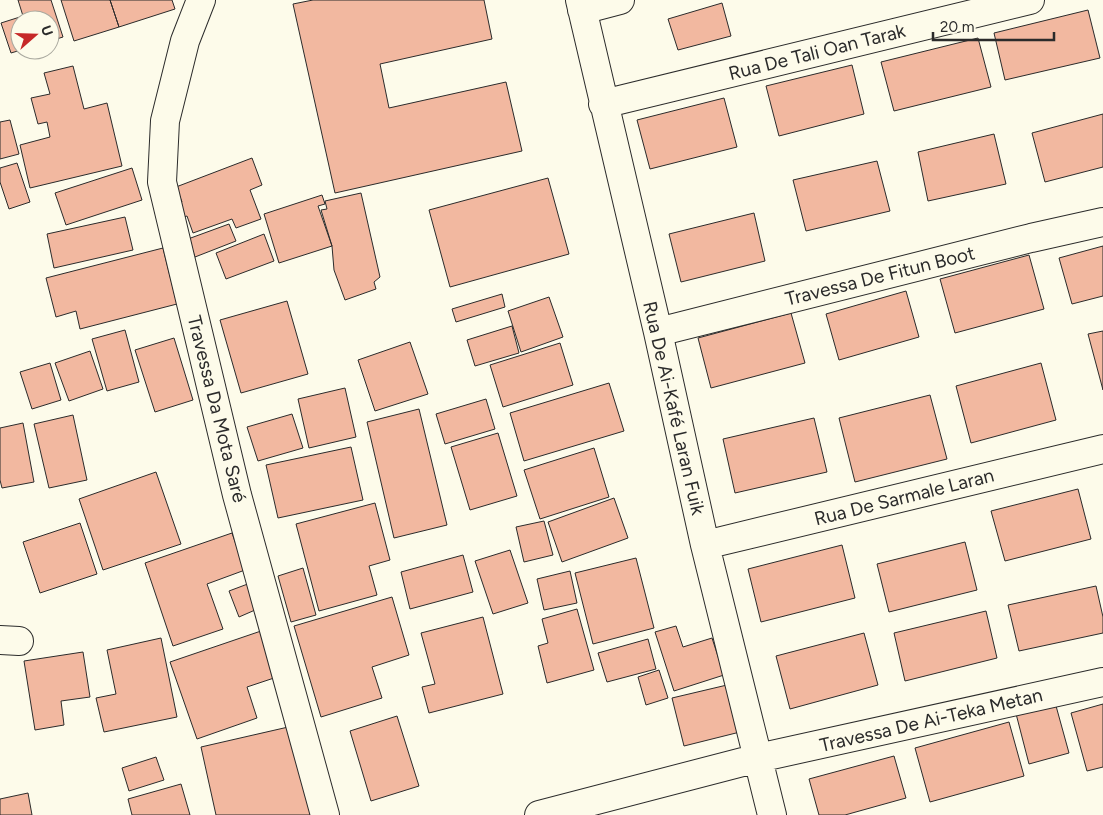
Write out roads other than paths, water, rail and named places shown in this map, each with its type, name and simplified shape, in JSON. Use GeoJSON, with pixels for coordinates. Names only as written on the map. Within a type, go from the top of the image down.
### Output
{"type":"FeatureCollection","features":[{"type":"Feature","properties":{"kind":"street","name":"Travessa Da Mota Saré"},"geometry":{"type":"LineString","coordinates":[[202,0],[185,42],[165,121],[162,182],[237,495],[325,815]]}},
{"type":"Feature","properties":{"kind":"street"},"geometry":{"type":"LineString","coordinates":[[581,5],[620,0]]}},
{"type":"Feature","properties":{"kind":"street","name":"Rua De Tali Oan Tarak"},"geometry":{"type":"LineString","coordinates":[[603,104],[1030,0]]}},
{"type":"Feature","properties":{"kind":"street","name":"Rua De Ai-Kafé Laran Fuik"},"geometry":{"type":"LineString","coordinates":[[581,5],[658,332],[705,545],[772,815]]}},
{"type":"Feature","properties":{"kind":"street","name":"Travessa De Fitun Boot"},"geometry":{"type":"LineString","coordinates":[[658,332],[1021,240],[1103,222]]}},
{"type":"Feature","properties":{"kind":"street","name":"Rua De Sarmale Laran"},"geometry":{"type":"LineString","coordinates":[[705,545],[1103,449]]}},
{"type":"Feature","properties":{"kind":"street","name":"Travessa De Ai-Teka Metan"},"geometry":{"type":"LineString","coordinates":[[538,815],[758,758],[1103,682]]}}]}
